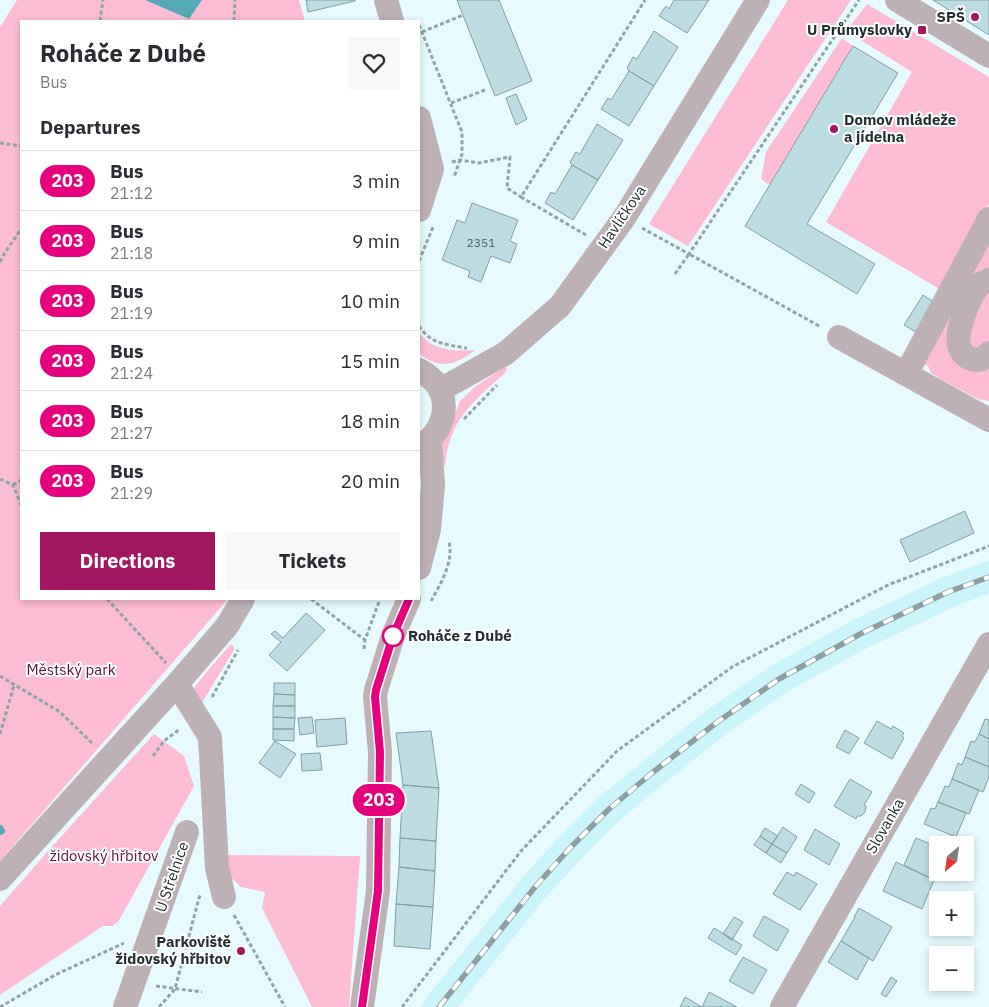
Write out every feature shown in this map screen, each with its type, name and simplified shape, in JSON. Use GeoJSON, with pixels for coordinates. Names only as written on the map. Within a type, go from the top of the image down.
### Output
{"type":"FeatureCollection","features":[{"type":"Feature","properties":{"kind":"street","name":"Havlíčkova"},"geometry":{"type":"LineString","coordinates":[[440,390],[506,353],[560,306],[624,218],[758,0]]}},
{"type":"Feature","properties":{"kind":"street"},"geometry":{"type":"LineString","coordinates":[[897,0],[989,56]]}},
{"type":"Feature","properties":{"kind":"street"},"geometry":{"type":"LineString","coordinates":[[420,127],[425,170],[420,203]]}},
{"type":"Feature","properties":{"kind":"street"},"geometry":{"type":"LineString","coordinates":[[906,374],[989,219]]}},
{"type":"Feature","properties":{"kind":"street"},"geometry":{"type":"LineString","coordinates":[[989,281],[980,284],[971,296],[964,313],[958,344],[965,355],[974,359],[980,360],[989,353]]}},
{"type":"Feature","properties":{"kind":"street"},"geometry":{"type":"LineString","coordinates":[[839,337],[989,420]]}},
{"type":"Feature","properties":{"kind":"street"},"geometry":{"type":"LineString","coordinates":[[420,371],[427,375],[440,390],[444,408],[440,426],[424,443],[429,530],[420,564]]}},
{"type":"Feature","properties":{"kind":"street"},"geometry":{"type":"LineString","coordinates":[[0,880],[177,684],[227,626],[242,600]]}},
{"type":"Feature","properties":{"kind":"street"},"geometry":{"type":"LineString","coordinates":[[362,1007],[378,891],[380,752],[375,697],[393,636],[409,600]]}},
{"type":"Feature","properties":{"kind":"street","name":"Slovanka"},"geometry":{"type":"LineString","coordinates":[[782,1007],[989,644]]}},
{"type":"Feature","properties":{"kind":"street"},"geometry":{"type":"LineString","coordinates":[[177,684],[193,727],[210,737],[217,868],[224,897]]}},
{"type":"Feature","properties":{"kind":"street","name":"U Střelnice"},"geometry":{"type":"LineString","coordinates":[[125,1007],[188,832]]}},
{"type":"Feature","properties":{"kind":"path"},"geometry":{"type":"LineString","coordinates":[[100,20],[103,0]]}},
{"type":"Feature","properties":{"kind":"path"},"geometry":{"type":"LineString","coordinates":[[234,20],[235,0]]}},
{"type":"Feature","properties":{"kind":"path"},"geometry":{"type":"LineString","coordinates":[[521,197],[645,0]]}},
{"type":"Feature","properties":{"kind":"path"},"geometry":{"type":"LineString","coordinates":[[675,274],[859,0]]}},
{"type":"Feature","properties":{"kind":"path"},"geometry":{"type":"LineString","coordinates":[[422,32],[463,15]]}},
{"type":"Feature","properties":{"kind":"path"},"geometry":{"type":"LineString","coordinates":[[420,27],[451,103],[485,90]]}},
{"type":"Feature","properties":{"kind":"path"},"geometry":{"type":"LineString","coordinates":[[0,143],[20,146]]}},
{"type":"Feature","properties":{"kind":"path"},"geometry":{"type":"LineString","coordinates":[[460,160],[479,162],[510,157],[507,188],[589,236]]}},
{"type":"Feature","properties":{"kind":"path"},"geometry":{"type":"LineString","coordinates":[[624,218],[839,337]]}},
{"type":"Feature","properties":{"kind":"path"},"geometry":{"type":"LineString","coordinates":[[0,262],[20,230]]}},
{"type":"Feature","properties":{"kind":"path"},"geometry":{"type":"LineString","coordinates":[[420,328],[425,335],[439,343],[465,348],[473,346]]}},
{"type":"Feature","properties":{"kind":"path"},"geometry":{"type":"LineString","coordinates":[[461,426],[465,418],[501,380]]}},
{"type":"Feature","properties":{"kind":"path"},"geometry":{"type":"LineString","coordinates":[[0,478],[14,485],[20,502]]}},
{"type":"Feature","properties":{"kind":"path"},"geometry":{"type":"LineString","coordinates":[[14,485],[20,481]]}},
{"type":"Feature","properties":{"kind":"path"},"geometry":{"type":"LineString","coordinates":[[402,1007],[521,852],[617,751],[732,667],[888,585],[989,546]]}},
{"type":"Feature","properties":{"kind":"path"},"geometry":{"type":"LineString","coordinates":[[108,600],[167,664]]}},
{"type":"Feature","properties":{"kind":"path"},"geometry":{"type":"LineString","coordinates":[[311,600],[365,640],[380,600]]}},
{"type":"Feature","properties":{"kind":"path"},"geometry":{"type":"LineString","coordinates":[[153,756],[164,742],[180,729],[193,727],[239,647],[227,626]]}},
{"type":"Feature","properties":{"kind":"path"},"geometry":{"type":"LineString","coordinates":[[0,676],[60,712],[98,749]]}},
{"type":"Feature","properties":{"kind":"path"},"geometry":{"type":"LineString","coordinates":[[0,734],[14,685]]}},
{"type":"Feature","properties":{"kind":"path"},"geometry":{"type":"LineString","coordinates":[[159,1007],[175,988],[199,898],[217,868]]}},
{"type":"Feature","properties":{"kind":"path"},"geometry":{"type":"LineString","coordinates":[[224,897],[285,1007]]}},
{"type":"Feature","properties":{"kind":"path"},"geometry":{"type":"LineString","coordinates":[[0,1007],[55,975],[153,929]]}},
{"type":"Feature","properties":{"kind":"path"},"geometry":{"type":"LineString","coordinates":[[134,984],[202,992]]}},
{"type":"Feature","properties":{"kind":"shaded area"},"geometry":{"type":"Polygon","coordinates":[[[989,560],[989,593],[954,607],[869,647],[787,692],[725,735],[620,820],[581,859],[546,897],[458,1007],[420,1007],[523,877],[559,837],[599,797],[707,710],[771,666],[855,619],[942,578],[989,560]]]}},
{"type":"Feature","properties":{"kind":"green space","name":"Městský park"},"geometry":{"type":"Polygon","coordinates":[[[17,0],[145,0],[189,19],[202,0],[299,0],[305,20],[20,20],[20,600],[227,600],[0,861],[0,27],[17,0]]]}},
{"type":"Feature","properties":{"kind":"green space"},"geometry":{"type":"Polygon","coordinates":[[[788,0],[851,0],[688,246],[649,224],[788,0]]]}},
{"type":"Feature","properties":{"kind":"green space"},"geometry":{"type":"Polygon","coordinates":[[[867,4],[989,77],[989,204],[943,291],[826,222],[912,72],[846,31],[867,4]]]}},
{"type":"Feature","properties":{"kind":"green space"},"geometry":{"type":"Polygon","coordinates":[[[842,38],[853,46],[770,185],[761,179],[766,152],[842,38]]]}},
{"type":"Feature","properties":{"kind":"green space"},"geometry":{"type":"Polygon","coordinates":[[[989,241],[989,401],[978,399],[944,381],[931,373],[928,366],[924,364],[989,241]]]}},
{"type":"Feature","properties":{"kind":"green space"},"geometry":{"type":"Polygon","coordinates":[[[420,333],[430,343],[437,346],[451,350],[475,350],[461,360],[447,364],[433,362],[420,354],[420,333]]]}},
{"type":"Feature","properties":{"kind":"green space"},"geometry":{"type":"Polygon","coordinates":[[[506,366],[507,370],[504,374],[472,404],[457,425],[447,451],[445,467],[440,449],[460,401],[475,387],[506,366]]]}},
{"type":"Feature","properties":{"kind":"green space"},"geometry":{"type":"Polygon","coordinates":[[[231,644],[234,650],[200,706],[194,694],[194,688],[231,644]]]}},
{"type":"Feature","properties":{"kind":"green space","name":"židovský hřbitov"},"geometry":{"type":"Polygon","coordinates":[[[154,734],[184,756],[194,786],[118,922],[112,926],[103,926],[0,995],[0,906],[154,734]]]}},
{"type":"Feature","properties":{"kind":"green space"},"geometry":{"type":"Polygon","coordinates":[[[226,855],[360,856],[349,1007],[312,1007],[262,908],[265,892],[241,887],[227,874],[226,855]]]}},
{"type":"Feature","properties":{"kind":"water"},"geometry":{"type":"Polygon","coordinates":[[[145,0],[202,0],[189,19],[145,0]]]}},
{"type":"Feature","properties":{"kind":"building"},"geometry":{"type":"Polygon","coordinates":[[[306,0],[355,0],[355,1],[308,12],[306,0]]]}},
{"type":"Feature","properties":{"kind":"building"},"geometry":{"type":"Polygon","coordinates":[[[457,0],[499,0],[532,81],[495,96],[457,0]]]}},
{"type":"Feature","properties":{"kind":"building"},"geometry":{"type":"Polygon","coordinates":[[[674,0],[709,0],[687,33],[659,16],[666,6],[669,9],[674,0]]]}},
{"type":"Feature","properties":{"kind":"building","name":"SPŠ"},"geometry":{"type":"Polygon","coordinates":[[[933,0],[989,0],[989,35],[933,0]]]}},
{"type":"Feature","properties":{"kind":"building"},"geometry":{"type":"Polygon","coordinates":[[[654,31],[678,47],[654,86],[627,68],[633,57],[637,59],[654,31]]]}},
{"type":"Feature","properties":{"kind":"building","name":"Domov mládeže a jídelna"},"geometry":{"type":"Polygon","coordinates":[[[853,46],[898,73],[807,224],[875,264],[857,294],[745,226],[853,46]]]}},
{"type":"Feature","properties":{"kind":"building"},"geometry":{"type":"Polygon","coordinates":[[[629,71],[654,86],[629,126],[601,109],[608,98],[611,100],[629,71]]]}},
{"type":"Feature","properties":{"kind":"building"},"geometry":{"type":"Polygon","coordinates":[[[516,94],[527,119],[516,125],[506,98],[516,94]]]}},
{"type":"Feature","properties":{"kind":"building"},"geometry":{"type":"Polygon","coordinates":[[[597,124],[623,140],[598,180],[570,162],[576,152],[580,154],[597,124]]]}},
{"type":"Feature","properties":{"kind":"building"},"geometry":{"type":"Polygon","coordinates":[[[572,165],[598,180],[573,220],[545,203],[551,192],[555,194],[572,165]]]}},
{"type":"Feature","properties":{"kind":"building"},"geometry":{"type":"Polygon","coordinates":[[[472,203],[518,220],[510,241],[517,244],[510,263],[491,256],[481,282],[468,277],[470,271],[442,260],[457,220],[465,223],[472,203]]]}},
{"type":"Feature","properties":{"kind":"building"},"geometry":{"type":"Polygon","coordinates":[[[923,295],[937,304],[921,335],[904,325],[923,295]]]}},
{"type":"Feature","properties":{"kind":"building"},"geometry":{"type":"Polygon","coordinates":[[[965,511],[974,533],[910,562],[900,540],[965,511]]]}},
{"type":"Feature","properties":{"kind":"building"},"geometry":{"type":"Polygon","coordinates":[[[306,613],[325,630],[287,671],[269,655],[281,642],[271,634],[275,631],[283,638],[306,613]]]}},
{"type":"Feature","properties":{"kind":"building"},"geometry":{"type":"Polygon","coordinates":[[[274,683],[295,683],[295,695],[274,694],[274,683]]]}},
{"type":"Feature","properties":{"kind":"building"},"geometry":{"type":"Polygon","coordinates":[[[274,694],[295,695],[295,706],[273,706],[274,694]]]}},
{"type":"Feature","properties":{"kind":"building"},"geometry":{"type":"Polygon","coordinates":[[[273,706],[295,706],[295,718],[273,717],[273,706]]]}},
{"type":"Feature","properties":{"kind":"building"},"geometry":{"type":"Polygon","coordinates":[[[273,717],[295,718],[294,729],[273,729],[273,717]]]}},
{"type":"Feature","properties":{"kind":"building"},"geometry":{"type":"Polygon","coordinates":[[[312,717],[314,733],[300,735],[298,718],[312,717]]]}},
{"type":"Feature","properties":{"kind":"building"},"geometry":{"type":"Polygon","coordinates":[[[345,718],[347,744],[317,747],[315,720],[345,718]]]}},
{"type":"Feature","properties":{"kind":"building"},"geometry":{"type":"Polygon","coordinates":[[[985,719],[989,720],[989,739],[979,734],[985,719]]]}},
{"type":"Feature","properties":{"kind":"building"},"geometry":{"type":"Polygon","coordinates":[[[877,721],[891,729],[893,726],[904,733],[902,736],[904,738],[892,759],[864,743],[877,721]]]}},
{"type":"Feature","properties":{"kind":"building"},"geometry":{"type":"Polygon","coordinates":[[[273,729],[294,729],[294,741],[273,740],[273,729]]]}},
{"type":"Feature","properties":{"kind":"building"},"geometry":{"type":"Polygon","coordinates":[[[845,730],[859,738],[849,754],[836,747],[845,730]]]}},
{"type":"Feature","properties":{"kind":"building"},"geometry":{"type":"Polygon","coordinates":[[[431,731],[439,788],[403,785],[396,733],[431,731]]]}},
{"type":"Feature","properties":{"kind":"building"},"geometry":{"type":"Polygon","coordinates":[[[979,734],[989,739],[989,767],[965,757],[971,741],[975,742],[979,734]]]}},
{"type":"Feature","properties":{"kind":"building"},"geometry":{"type":"Polygon","coordinates":[[[275,741],[296,754],[280,778],[259,763],[275,741]]]}},
{"type":"Feature","properties":{"kind":"building"},"geometry":{"type":"Polygon","coordinates":[[[320,753],[322,770],[302,771],[301,754],[320,753]]]}},
{"type":"Feature","properties":{"kind":"building"},"geometry":{"type":"Polygon","coordinates":[[[965,757],[989,767],[989,777],[983,792],[952,779],[958,763],[962,765],[965,757]]]}},
{"type":"Feature","properties":{"kind":"building"},"geometry":{"type":"Polygon","coordinates":[[[850,779],[872,792],[864,805],[866,806],[865,812],[861,816],[857,816],[856,819],[834,806],[850,779]]]}},
{"type":"Feature","properties":{"kind":"building"},"geometry":{"type":"Polygon","coordinates":[[[952,779],[979,790],[969,814],[938,802],[945,786],[949,787],[952,779]]]}},
{"type":"Feature","properties":{"kind":"building"},"geometry":{"type":"Polygon","coordinates":[[[801,784],[815,793],[809,803],[795,794],[801,784]]]}},
{"type":"Feature","properties":{"kind":"building"},"geometry":{"type":"Polygon","coordinates":[[[403,785],[439,788],[436,841],[400,838],[403,785]]]}},
{"type":"Feature","properties":{"kind":"building"},"geometry":{"type":"Polygon","coordinates":[[[938,802],[966,813],[956,836],[924,824],[931,808],[935,809],[938,802]]]}},
{"type":"Feature","properties":{"kind":"building"},"geometry":{"type":"Polygon","coordinates":[[[783,827],[797,837],[787,853],[772,844],[783,827]]]}},
{"type":"Feature","properties":{"kind":"building"},"geometry":{"type":"Polygon","coordinates":[[[765,828],[778,836],[772,844],[760,836],[765,828]]]}},
{"type":"Feature","properties":{"kind":"building"},"geometry":{"type":"Polygon","coordinates":[[[815,829],[840,844],[829,865],[804,850],[815,829]]]}},
{"type":"Feature","properties":{"kind":"building"},"geometry":{"type":"Polygon","coordinates":[[[760,836],[772,844],[766,853],[754,845],[760,836]]]}},
{"type":"Feature","properties":{"kind":"building"},"geometry":{"type":"Polygon","coordinates":[[[400,838],[436,841],[435,871],[399,867],[400,838]]]}},
{"type":"Feature","properties":{"kind":"building"},"geometry":{"type":"Polygon","coordinates":[[[916,838],[929,843],[929,878],[904,865],[916,838]]]}},
{"type":"Feature","properties":{"kind":"building"},"geometry":{"type":"Polygon","coordinates":[[[772,844],[787,853],[781,863],[766,853],[772,844]]]}},
{"type":"Feature","properties":{"kind":"building"},"geometry":{"type":"Polygon","coordinates":[[[896,862],[929,878],[929,881],[934,881],[922,909],[883,891],[896,862]]]}},
{"type":"Feature","properties":{"kind":"building"},"geometry":{"type":"Polygon","coordinates":[[[399,867],[435,871],[433,907],[396,904],[399,867]]]}},
{"type":"Feature","properties":{"kind":"building"},"geometry":{"type":"Polygon","coordinates":[[[787,872],[794,876],[796,872],[817,884],[800,910],[773,894],[787,872]]]}},
{"type":"Feature","properties":{"kind":"building"},"geometry":{"type":"Polygon","coordinates":[[[396,904],[433,907],[430,949],[394,946],[396,904]]]}},
{"type":"Feature","properties":{"kind":"building"},"geometry":{"type":"Polygon","coordinates":[[[859,908],[892,927],[873,961],[841,941],[859,908]]]}},
{"type":"Feature","properties":{"kind":"building"},"geometry":{"type":"Polygon","coordinates":[[[764,916],[789,930],[777,951],[753,936],[764,916]]]}},
{"type":"Feature","properties":{"kind":"building"},"geometry":{"type":"Polygon","coordinates":[[[734,917],[743,922],[732,940],[723,934],[734,917]]]}},
{"type":"Feature","properties":{"kind":"building"},"geometry":{"type":"Polygon","coordinates":[[[714,928],[742,945],[736,955],[708,938],[714,928]]]}},
{"type":"Feature","properties":{"kind":"building"},"geometry":{"type":"Polygon","coordinates":[[[841,941],[869,958],[857,980],[828,962],[841,941]]]}},
{"type":"Feature","properties":{"kind":"building"},"geometry":{"type":"Polygon","coordinates":[[[743,957],[767,970],[753,994],[729,981],[743,957]]]}},
{"type":"Feature","properties":{"kind":"building"},"geometry":{"type":"Polygon","coordinates":[[[891,977],[897,981],[886,997],[881,994],[891,977]]]}},
{"type":"Feature","properties":{"kind":"building"},"geometry":{"type":"Polygon","coordinates":[[[709,992],[737,1007],[702,1007],[709,992]]]}},
{"type":"Feature","properties":{"kind":"building"},"geometry":{"type":"Polygon","coordinates":[[[685,997],[702,1007],[680,1007],[685,997]]]}},
{"type":"Feature","properties":{"kind":"waterway"},"geometry":{"type":"LineString","coordinates":[[0,828],[2,831],[0,832]]}},
{"type":"Feature","properties":{"kind":"railway"},"geometry":{"type":"LineString","coordinates":[[439,1007],[535,887],[570,848],[609,809],[652,773],[716,723],[779,679],[862,633],[948,592],[989,577]]}},
{"type":"Feature","properties":{"kind":"bus line","name":"203"},"geometry":{"type":"LineString","coordinates":[[362,1007],[378,891],[380,752],[375,697],[393,636],[409,600]]}},
{"type":"Feature","properties":{"kind":"place","name":"SPŠ"},"geometry":{"type":"Point","coordinates":[975,17]}},
{"type":"Feature","properties":{"kind":"place","name":"U Průmyslovky"},"geometry":{"type":"Point","coordinates":[922,30]}},
{"type":"Feature","properties":{"kind":"place","name":"Domov mládeže a jídelna"},"geometry":{"type":"Point","coordinates":[834,129]}},
{"type":"Feature","properties":{"kind":"place","name":"Roháče z Dubé"},"geometry":{"type":"Point","coordinates":[393,636]}},
{"type":"Feature","properties":{"kind":"place","name":"Parkoviště židovský hřbitov"},"geometry":{"type":"Point","coordinates":[241,951]}}]}
